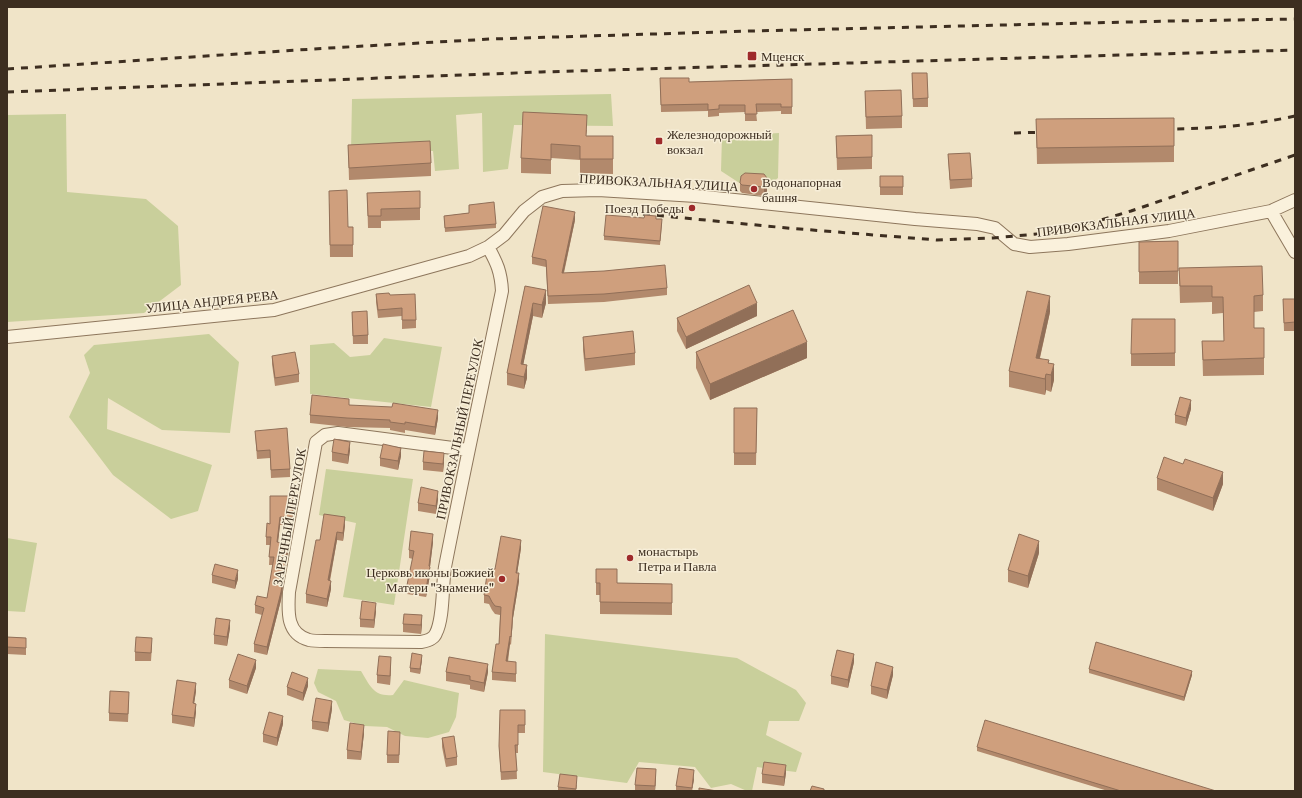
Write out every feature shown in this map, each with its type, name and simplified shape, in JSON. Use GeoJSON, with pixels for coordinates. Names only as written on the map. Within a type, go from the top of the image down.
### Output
{"type":"FeatureCollection","features":[{"type":"Feature","properties":{"kind":"street","name":"ПРИВОКЗАЛЬНАЯ УЛИЦА"},"geometry":{"type":"LineString","coordinates":[[504,235],[524,211],[542,197],[562,191],[598,190],[696,196],[915,220],[977,224],[995,228],[1014,244],[1030,247],[1068,244],[1169,231],[1271,211],[1295,200]]}},
{"type":"Feature","properties":{"kind":"street"},"geometry":{"type":"LineString","coordinates":[[1271,211],[1295,252]]}},
{"type":"Feature","properties":{"kind":"street","name":"УЛИЦА АНДРЕЯ РЕВА"},"geometry":{"type":"LineString","coordinates":[[7,336],[274,310],[469,256],[488,247],[504,235]]}},
{"type":"Feature","properties":{"kind":"street","name":"ПРИВОКЗАЛЬНЫЙ ПЕРЕУЛОК"},"geometry":{"type":"LineString","coordinates":[[294,630],[301,637],[310,640],[421,642],[430,640],[436,634],[440,619],[444,574],[468,450],[502,290],[502,278],[498,265],[488,247]]}},
{"type":"Feature","properties":{"kind":"street","name":"ЗАРЕЧНЫЙ ПЕРЕУЛОК"},"geometry":{"type":"LineString","coordinates":[[294,630],[290,624],[288,616],[289,592],[316,442],[325,435],[338,433],[468,450]]}},
{"type":"Feature","properties":{"kind":"green space"},"geometry":{"type":"Polygon","coordinates":[[[611,94],[613,126],[514,125],[508,169],[483,172],[482,113],[456,115],[459,169],[435,171],[433,151],[351,152],[352,99],[611,94]]]}},
{"type":"Feature","properties":{"kind":"green space"},"geometry":{"type":"Polygon","coordinates":[[[66,114],[67,192],[146,199],[178,226],[181,285],[144,313],[7,322],[7,115],[66,114]]]}},
{"type":"Feature","properties":{"kind":"green space"},"geometry":{"type":"Polygon","coordinates":[[[779,133],[778,178],[767,186],[764,182],[741,184],[721,171],[722,136],[779,133]]]}},
{"type":"Feature","properties":{"kind":"green space"},"geometry":{"type":"Polygon","coordinates":[[[209,334],[239,362],[230,433],[162,430],[108,398],[107,429],[212,465],[198,511],[171,519],[113,475],[69,417],[90,373],[84,355],[94,345],[209,334]]]}},
{"type":"Feature","properties":{"kind":"green space"},"geometry":{"type":"Polygon","coordinates":[[[384,338],[442,347],[431,407],[310,394],[310,345],[334,343],[350,357],[370,355],[384,338]]]}},
{"type":"Feature","properties":{"kind":"green space"},"geometry":{"type":"Polygon","coordinates":[[[326,469],[413,479],[394,605],[343,597],[356,523],[319,515],[326,469]]]}},
{"type":"Feature","properties":{"kind":"green space"},"geometry":{"type":"Polygon","coordinates":[[[7,538],[37,543],[25,612],[7,611],[7,538]]]}},
{"type":"Feature","properties":{"kind":"green space"},"geometry":{"type":"Polygon","coordinates":[[[545,634],[737,658],[796,690],[806,703],[799,721],[769,721],[766,735],[802,753],[796,772],[757,767],[752,791],[747,791],[731,784],[711,788],[695,767],[639,762],[627,783],[543,772],[545,634]]]}},
{"type":"Feature","properties":{"kind":"green space"},"geometry":{"type":"Polygon","coordinates":[[[318,669],[361,671],[370,686],[381,694],[393,695],[404,680],[459,693],[456,717],[449,732],[428,738],[405,736],[387,727],[365,726],[344,720],[336,701],[318,692],[314,683],[318,669]]]}},
{"type":"Feature","properties":{"kind":"building"},"geometry":{"type":"Polygon","coordinates":[[[912,73],[927,73],[928,98],[913,99],[912,73]]]}},
{"type":"Feature","properties":{"kind":"building"},"geometry":{"type":"Polygon","coordinates":[[[660,78],[689,78],[689,82],[792,79],[792,107],[781,107],[781,104],[756,104],[757,114],[745,114],[745,105],[719,105],[719,109],[708,110],[708,104],[661,105],[660,78]]]}},
{"type":"Feature","properties":{"kind":"building"},"geometry":{"type":"Polygon","coordinates":[[[901,90],[902,116],[866,117],[865,91],[901,90]]]}},
{"type":"Feature","properties":{"kind":"building"},"geometry":{"type":"Polygon","coordinates":[[[523,112],[587,115],[586,136],[613,136],[613,159],[580,159],[580,146],[551,144],[551,160],[521,158],[523,112]]]}},
{"type":"Feature","properties":{"kind":"building"},"geometry":{"type":"Polygon","coordinates":[[[1174,118],[1174,146],[1037,148],[1036,119],[1174,118]]]}},
{"type":"Feature","properties":{"kind":"building"},"geometry":{"type":"Polygon","coordinates":[[[872,135],[872,157],[837,158],[836,136],[872,135]]]}},
{"type":"Feature","properties":{"kind":"building"},"geometry":{"type":"Polygon","coordinates":[[[430,141],[431,163],[349,168],[348,145],[430,141]]]}},
{"type":"Feature","properties":{"kind":"building"},"geometry":{"type":"Polygon","coordinates":[[[970,153],[972,179],[950,180],[948,154],[970,153]]]}},
{"type":"Feature","properties":{"kind":"building"},"geometry":{"type":"Polygon","coordinates":[[[745,173],[764,174],[767,178],[767,186],[742,185],[740,183],[741,176],[745,173]]]}},
{"type":"Feature","properties":{"kind":"building"},"geometry":{"type":"Polygon","coordinates":[[[880,176],[903,176],[903,187],[880,187],[880,176]]]}},
{"type":"Feature","properties":{"kind":"building"},"geometry":{"type":"Polygon","coordinates":[[[347,190],[348,227],[353,227],[353,245],[330,245],[329,191],[347,190]]]}},
{"type":"Feature","properties":{"kind":"building"},"geometry":{"type":"Polygon","coordinates":[[[420,191],[420,208],[381,209],[381,216],[368,216],[367,193],[420,191]]]}},
{"type":"Feature","properties":{"kind":"building"},"geometry":{"type":"Polygon","coordinates":[[[494,202],[496,224],[445,228],[444,216],[469,213],[469,205],[494,202]]]}},
{"type":"Feature","properties":{"kind":"building"},"geometry":{"type":"Polygon","coordinates":[[[543,206],[575,212],[562,273],[604,271],[665,265],[667,288],[604,294],[548,296],[546,260],[532,257],[543,206]]]}},
{"type":"Feature","properties":{"kind":"building"},"geometry":{"type":"Polygon","coordinates":[[[606,215],[644,218],[645,215],[656,216],[656,219],[662,219],[660,241],[604,236],[606,215]]]}},
{"type":"Feature","properties":{"kind":"building"},"geometry":{"type":"Polygon","coordinates":[[[1178,241],[1178,271],[1139,272],[1139,242],[1178,241]]]}},
{"type":"Feature","properties":{"kind":"building"},"geometry":{"type":"Polygon","coordinates":[[[1262,266],[1263,295],[1254,296],[1254,328],[1264,328],[1264,358],[1203,360],[1202,341],[1224,341],[1223,297],[1212,297],[1212,286],[1180,286],[1179,268],[1262,266]]]}},
{"type":"Feature","properties":{"kind":"building"},"geometry":{"type":"Polygon","coordinates":[[[749,285],[757,303],[686,337],[677,318],[749,285]]]}},
{"type":"Feature","properties":{"kind":"building"},"geometry":{"type":"Polygon","coordinates":[[[525,286],[546,290],[542,305],[533,303],[521,364],[527,365],[524,377],[507,373],[525,286]]]}},
{"type":"Feature","properties":{"kind":"building"},"geometry":{"type":"Polygon","coordinates":[[[1027,291],[1050,296],[1036,358],[1049,360],[1048,363],[1054,364],[1051,375],[1046,374],[1045,379],[1009,371],[1027,291]]]}},
{"type":"Feature","properties":{"kind":"building"},"geometry":{"type":"Polygon","coordinates":[[[389,293],[390,295],[415,294],[416,320],[402,320],[402,308],[378,310],[376,294],[389,293]]]}},
{"type":"Feature","properties":{"kind":"building"},"geometry":{"type":"Polygon","coordinates":[[[1283,299],[1295,299],[1295,322],[1284,323],[1283,299]]]}},
{"type":"Feature","properties":{"kind":"building"},"geometry":{"type":"Polygon","coordinates":[[[793,310],[807,342],[710,384],[696,352],[793,310]]]}},
{"type":"Feature","properties":{"kind":"building"},"geometry":{"type":"Polygon","coordinates":[[[367,311],[368,335],[353,336],[352,312],[367,311]]]}},
{"type":"Feature","properties":{"kind":"building"},"geometry":{"type":"Polygon","coordinates":[[[1132,319],[1175,319],[1175,353],[1131,354],[1132,319]]]}},
{"type":"Feature","properties":{"kind":"building"},"geometry":{"type":"Polygon","coordinates":[[[633,331],[635,353],[585,359],[583,337],[633,331]]]}},
{"type":"Feature","properties":{"kind":"building"},"geometry":{"type":"Polygon","coordinates":[[[295,352],[299,374],[275,378],[272,356],[295,352]]]}},
{"type":"Feature","properties":{"kind":"building"},"geometry":{"type":"Polygon","coordinates":[[[312,395],[349,399],[349,405],[392,407],[393,403],[438,410],[435,427],[405,422],[405,424],[390,422],[390,420],[310,415],[312,395]]]}},
{"type":"Feature","properties":{"kind":"building"},"geometry":{"type":"Polygon","coordinates":[[[1180,397],[1191,400],[1186,418],[1175,415],[1180,397]]]}},
{"type":"Feature","properties":{"kind":"building"},"geometry":{"type":"Polygon","coordinates":[[[734,408],[757,408],[756,453],[734,453],[734,408]]]}},
{"type":"Feature","properties":{"kind":"building"},"geometry":{"type":"Polygon","coordinates":[[[287,428],[290,469],[271,470],[270,450],[257,451],[255,431],[287,428]]]}},
{"type":"Feature","properties":{"kind":"building"},"geometry":{"type":"Polygon","coordinates":[[[334,439],[350,442],[348,455],[332,452],[334,439]]]}},
{"type":"Feature","properties":{"kind":"building"},"geometry":{"type":"Polygon","coordinates":[[[383,444],[401,448],[398,461],[380,458],[383,444]]]}},
{"type":"Feature","properties":{"kind":"building"},"geometry":{"type":"Polygon","coordinates":[[[424,451],[444,453],[443,464],[423,462],[424,451]]]}},
{"type":"Feature","properties":{"kind":"building"},"geometry":{"type":"Polygon","coordinates":[[[1164,457],[1183,464],[1185,459],[1223,472],[1213,498],[1157,478],[1164,457]]]}},
{"type":"Feature","properties":{"kind":"building"},"geometry":{"type":"Polygon","coordinates":[[[421,487],[438,491],[436,506],[418,503],[421,487]]]}},
{"type":"Feature","properties":{"kind":"building"},"geometry":{"type":"Polygon","coordinates":[[[270,496],[293,496],[293,517],[280,517],[277,542],[288,544],[281,592],[267,647],[254,644],[264,608],[255,605],[257,596],[267,598],[274,557],[269,557],[271,537],[266,537],[267,523],[270,524],[270,496]]]}},
{"type":"Feature","properties":{"kind":"building"},"geometry":{"type":"Polygon","coordinates":[[[324,514],[345,517],[343,533],[337,532],[328,580],[331,581],[327,599],[306,594],[316,540],[320,540],[324,514]]]}},
{"type":"Feature","properties":{"kind":"building"},"geometry":{"type":"Polygon","coordinates":[[[411,531],[433,534],[426,589],[407,585],[414,551],[409,550],[411,531]]]}},
{"type":"Feature","properties":{"kind":"building"},"geometry":{"type":"Polygon","coordinates":[[[1019,534],[1039,541],[1028,576],[1008,570],[1019,534]]]}},
{"type":"Feature","properties":{"kind":"building"},"geometry":{"type":"Polygon","coordinates":[[[501,536],[521,540],[516,573],[519,573],[513,610],[511,637],[510,636],[506,661],[516,662],[516,674],[492,672],[496,644],[499,644],[501,607],[495,606],[489,596],[484,595],[488,568],[495,569],[501,536]]]}},
{"type":"Feature","properties":{"kind":"building"},"geometry":{"type":"Polygon","coordinates":[[[215,564],[238,570],[235,581],[212,575],[215,564]]]}},
{"type":"Feature","properties":{"kind":"building"},"geometry":{"type":"Polygon","coordinates":[[[596,569],[617,569],[617,583],[672,584],[672,603],[600,602],[600,583],[596,583],[596,569]]]}},
{"type":"Feature","properties":{"kind":"building"},"geometry":{"type":"Polygon","coordinates":[[[362,601],[376,603],[374,620],[360,619],[362,601]]]}},
{"type":"Feature","properties":{"kind":"building"},"geometry":{"type":"Polygon","coordinates":[[[404,614],[422,615],[421,625],[403,624],[404,614]]]}},
{"type":"Feature","properties":{"kind":"building"},"geometry":{"type":"Polygon","coordinates":[[[216,618],[230,620],[227,637],[214,635],[216,618]]]}},
{"type":"Feature","properties":{"kind":"building"},"geometry":{"type":"Polygon","coordinates":[[[7,637],[26,638],[26,648],[7,647],[7,637]]]}},
{"type":"Feature","properties":{"kind":"building"},"geometry":{"type":"Polygon","coordinates":[[[136,637],[152,638],[151,653],[135,652],[136,637]]]}},
{"type":"Feature","properties":{"kind":"building"},"geometry":{"type":"Polygon","coordinates":[[[1096,642],[1192,671],[1184,697],[1089,669],[1096,642]]]}},
{"type":"Feature","properties":{"kind":"building"},"geometry":{"type":"Polygon","coordinates":[[[837,650],[854,654],[848,680],[831,676],[837,650]]]}},
{"type":"Feature","properties":{"kind":"building"},"geometry":{"type":"Polygon","coordinates":[[[412,653],[422,655],[420,669],[410,668],[412,653]]]}},
{"type":"Feature","properties":{"kind":"building"},"geometry":{"type":"Polygon","coordinates":[[[238,654],[256,660],[247,686],[229,680],[238,654]]]}},
{"type":"Feature","properties":{"kind":"building"},"geometry":{"type":"Polygon","coordinates":[[[379,656],[391,657],[390,676],[377,675],[379,656]]]}},
{"type":"Feature","properties":{"kind":"building"},"geometry":{"type":"Polygon","coordinates":[[[449,657],[488,664],[484,683],[470,680],[470,676],[446,672],[449,657]]]}},
{"type":"Feature","properties":{"kind":"building"},"geometry":{"type":"Polygon","coordinates":[[[876,662],[893,667],[887,690],[871,686],[876,662]]]}},
{"type":"Feature","properties":{"kind":"building"},"geometry":{"type":"Polygon","coordinates":[[[292,672],[308,678],[303,693],[287,687],[292,672]]]}},
{"type":"Feature","properties":{"kind":"building"},"geometry":{"type":"Polygon","coordinates":[[[177,680],[196,683],[193,703],[196,704],[194,718],[172,715],[177,680]]]}},
{"type":"Feature","properties":{"kind":"building"},"geometry":{"type":"Polygon","coordinates":[[[110,691],[129,692],[128,714],[109,713],[110,691]]]}},
{"type":"Feature","properties":{"kind":"building"},"geometry":{"type":"Polygon","coordinates":[[[316,698],[332,701],[328,723],[312,721],[316,698]]]}},
{"type":"Feature","properties":{"kind":"building"},"geometry":{"type":"Polygon","coordinates":[[[500,710],[525,710],[525,725],[518,725],[518,745],[515,745],[517,771],[501,772],[499,746],[500,710]]]}},
{"type":"Feature","properties":{"kind":"building"},"geometry":{"type":"Polygon","coordinates":[[[269,712],[283,716],[277,738],[263,734],[269,712]]]}},
{"type":"Feature","properties":{"kind":"building"},"geometry":{"type":"Polygon","coordinates":[[[985,720],[1216,791],[1121,791],[977,747],[985,720]]]}},
{"type":"Feature","properties":{"kind":"building"},"geometry":{"type":"Polygon","coordinates":[[[350,723],[364,725],[361,752],[347,750],[350,723]]]}},
{"type":"Feature","properties":{"kind":"building"},"geometry":{"type":"Polygon","coordinates":[[[388,731],[400,732],[399,755],[387,755],[388,731]]]}},
{"type":"Feature","properties":{"kind":"building"},"geometry":{"type":"Polygon","coordinates":[[[454,736],[457,757],[446,759],[442,738],[454,736]]]}},
{"type":"Feature","properties":{"kind":"building"},"geometry":{"type":"Polygon","coordinates":[[[764,762],[786,765],[784,777],[762,774],[764,762]]]}},
{"type":"Feature","properties":{"kind":"building"},"geometry":{"type":"Polygon","coordinates":[[[637,768],[656,769],[655,786],[635,785],[637,768]]]}},
{"type":"Feature","properties":{"kind":"building"},"geometry":{"type":"Polygon","coordinates":[[[679,768],[694,770],[692,788],[676,786],[679,768]]]}},
{"type":"Feature","properties":{"kind":"building"},"geometry":{"type":"Polygon","coordinates":[[[560,774],[577,776],[576,789],[558,787],[560,774]]]}},
{"type":"Feature","properties":{"kind":"building"},"geometry":{"type":"Polygon","coordinates":[[[812,786],[824,789],[824,791],[810,791],[812,786]]]}},
{"type":"Feature","properties":{"kind":"building"},"geometry":{"type":"Polygon","coordinates":[[[699,788],[717,791],[699,791],[699,788]]]}},
{"type":"Feature","properties":{"kind":"railway"},"geometry":{"type":"LineString","coordinates":[[7,69],[491,39],[751,31],[1295,19]]}},
{"type":"Feature","properties":{"kind":"railway"},"geometry":{"type":"LineString","coordinates":[[7,92],[541,72],[1295,50]]}},
{"type":"Feature","properties":{"kind":"railway"},"geometry":{"type":"LineString","coordinates":[[1163,129],[1229,126],[1295,116]]}},
{"type":"Feature","properties":{"kind":"railway"},"geometry":{"type":"LineString","coordinates":[[1014,133],[1048,132]]}},
{"type":"Feature","properties":{"kind":"railway"},"geometry":{"type":"LineString","coordinates":[[643,214],[787,228],[937,240],[993,238],[1048,233],[1091,223],[1131,211],[1295,155]]}},
{"type":"Feature","properties":{"kind":"place","name":"Мценск"},"geometry":{"type":"Point","coordinates":[752,56]}},
{"type":"Feature","properties":{"kind":"place","name":"Железнодорожный вокзал"},"geometry":{"type":"Point","coordinates":[659,141]}},
{"type":"Feature","properties":{"kind":"place","name":"Водонапорная башня"},"geometry":{"type":"Point","coordinates":[754,189]}},
{"type":"Feature","properties":{"kind":"place","name":"Поезд Победы"},"geometry":{"type":"Point","coordinates":[692,208]}},
{"type":"Feature","properties":{"kind":"place","name":"монастырь Петра и Павла"},"geometry":{"type":"Point","coordinates":[630,558]}},
{"type":"Feature","properties":{"kind":"place","name":"Церковь иконы Божией Матери \"Знамение\""},"geometry":{"type":"Point","coordinates":[502,579]}}]}
